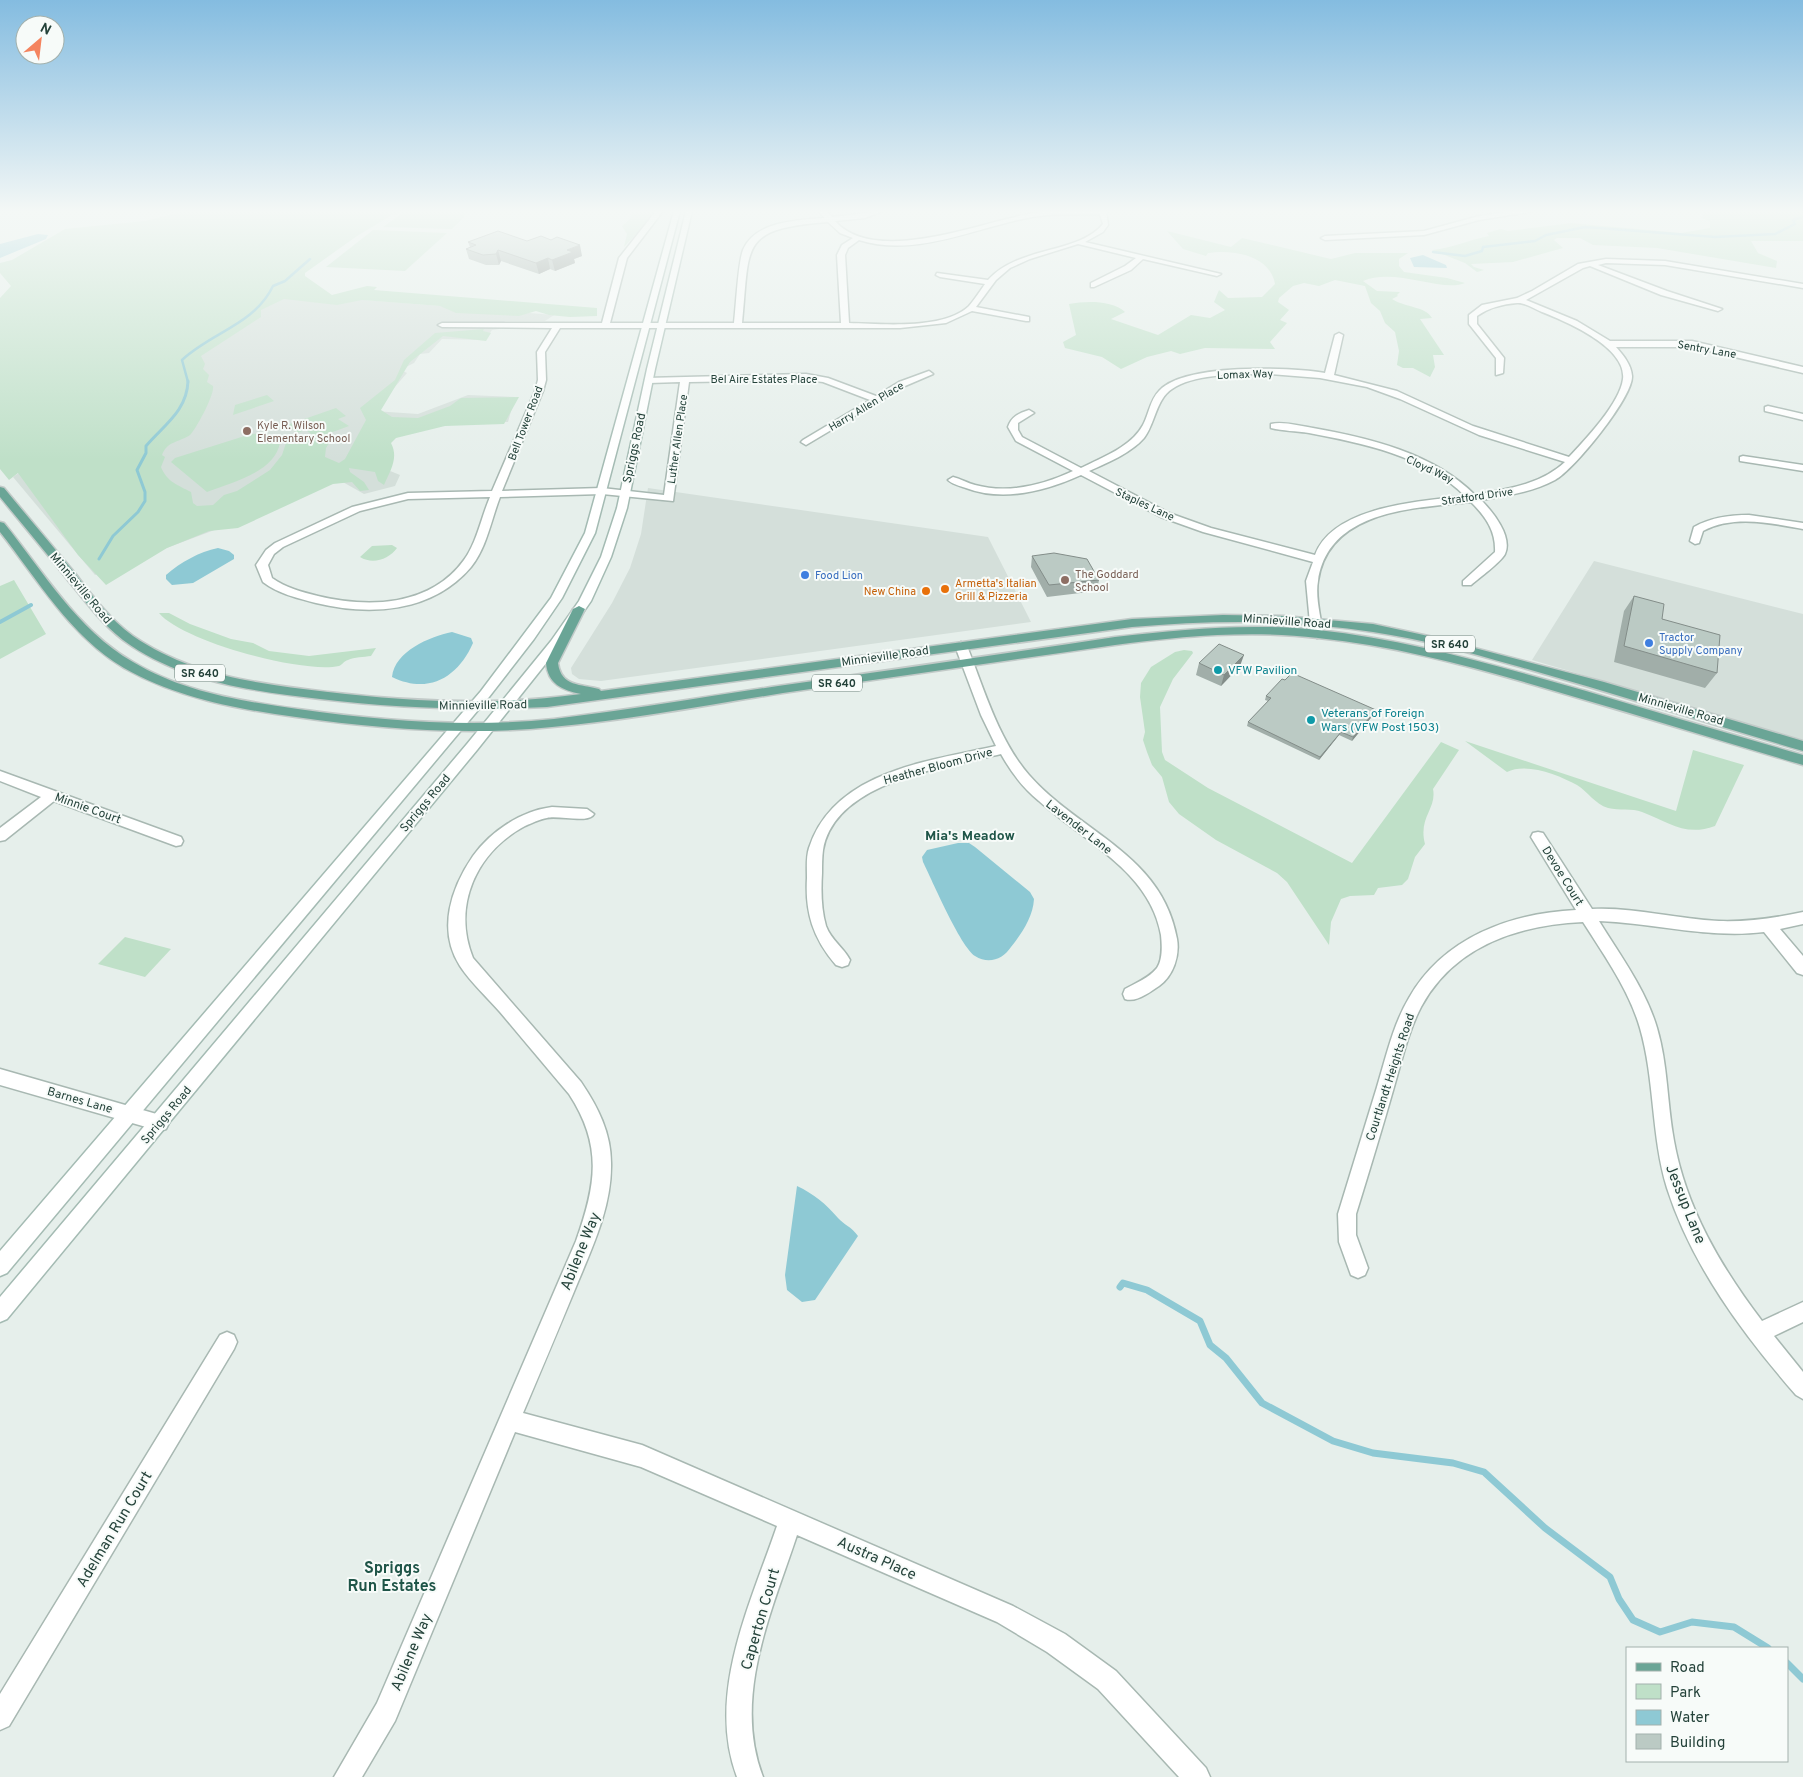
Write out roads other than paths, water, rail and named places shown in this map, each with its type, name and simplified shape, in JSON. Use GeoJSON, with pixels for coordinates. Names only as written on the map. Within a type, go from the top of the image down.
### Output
{"type":"FeatureCollection","features":[{"type":"Feature","properties":{"kind":"main road","name":"Minnieville Road"},"geometry":{"type":"LineString","coordinates":[[0,490],[106,619],[128,638],[164,660],[210,676],[273,690],[385,703],[474,707],[505,706],[669,687],[1132,623],[1185,619],[1257,618],[1315,627],[1444,655],[1803,760]]}},
{"type":"Feature","properties":{"kind":"main road","name":"Minnieville Road"},"geometry":{"type":"LineString","coordinates":[[0,525],[95,641],[120,659],[160,681],[202,696],[264,709],[375,724],[488,727],[553,723],[846,682],[967,661],[1192,632],[1315,627],[1372,628],[1446,643],[1679,708],[1803,746]]}},
{"type":"Feature","properties":{"kind":"main road"},"geometry":{"type":"LineString","coordinates":[[579,609],[552,663],[554,677],[559,682],[580,690],[599,692],[669,687]]}},
{"type":"Feature","properties":{"kind":"street"},"geometry":{"type":"LineString","coordinates":[[604,326],[615,294]]}},
{"type":"Feature","properties":{"kind":"street","name":"Spriggs Road"},"geometry":{"type":"LineString","coordinates":[[0,1266],[474,707],[536,629],[565,585],[590,533],[655,294]]}},
{"type":"Feature","properties":{"kind":"street","name":"Spriggs Road"},"geometry":{"type":"LineString","coordinates":[[0,1312],[160,1123],[488,727],[555,644],[579,609],[590,592],[606,557],[624,494],[669,294]]}},
{"type":"Feature","properties":{"kind":"street"},"geometry":{"type":"LineString","coordinates":[[738,326],[741,294]]}},
{"type":"Feature","properties":{"kind":"street"},"geometry":{"type":"LineString","coordinates":[[843,294],[845,324]]}},
{"type":"Feature","properties":{"kind":"street"},"geometry":{"type":"LineString","coordinates":[[442,325],[738,326],[845,324],[900,326],[926,324],[946,319],[971,308],[981,294]]}},
{"type":"Feature","properties":{"kind":"street"},"geometry":{"type":"LineString","coordinates":[[1499,373],[1501,368],[1500,358],[1473,324],[1472,319],[1475,312],[1484,307],[1519,300],[1534,294]]}},
{"type":"Feature","properties":{"kind":"street"},"geometry":{"type":"LineString","coordinates":[[1667,294],[1718,309]]}},
{"type":"Feature","properties":{"kind":"street","name":"Stratford Drive"},"geometry":{"type":"LineString","coordinates":[[1316,558],[1335,535],[1372,513],[1421,503],[1498,495],[1536,485],[1560,472],[1571,461],[1627,388],[1629,380],[1626,365],[1608,344],[1578,325],[1519,300]]}},
{"type":"Feature","properties":{"kind":"street"},"geometry":{"type":"LineString","coordinates":[[971,308],[1026,319]]}},
{"type":"Feature","properties":{"kind":"street","name":"Bell Tower Road"},"geometry":{"type":"LineString","coordinates":[[497,493],[408,496],[356,508],[279,545],[270,552],[262,564],[264,576],[279,588],[344,606],[383,606],[420,597],[453,579],[466,565],[497,493],[541,384],[541,352],[558,325]]}},
{"type":"Feature","properties":{"kind":"street"},"geometry":{"type":"LineString","coordinates":[[1329,376],[1338,336]]}},
{"type":"Feature","properties":{"kind":"street","name":"Sentry Lane"},"geometry":{"type":"LineString","coordinates":[[1608,344],[1692,344],[1803,370]]}},
{"type":"Feature","properties":{"kind":"street","name":"Lomax Way"},"geometry":{"type":"LineString","coordinates":[[953,480],[979,490],[1015,492],[1048,485],[1080,472],[1123,449],[1140,436],[1148,425],[1159,394],[1179,381],[1202,376],[1264,372],[1329,376],[1394,393],[1478,431],[1571,461]]}},
{"type":"Feature","properties":{"kind":"street","name":"Harry Allen Place"},"geometry":{"type":"LineString","coordinates":[[806,442],[909,380],[929,374]]}},
{"type":"Feature","properties":{"kind":"street","name":"Bel Aire Estates Place"},"geometry":{"type":"LineString","coordinates":[[649,380],[806,377],[825,380],[876,399]]}},
{"type":"Feature","properties":{"kind":"street","name":"Luther Allen Place"},"geometry":{"type":"LineString","coordinates":[[624,494],[669,498],[685,380]]}},
{"type":"Feature","properties":{"kind":"street"},"geometry":{"type":"LineString","coordinates":[[1768,409],[1803,417]]}},
{"type":"Feature","properties":{"kind":"street","name":"Staples Lane"},"geometry":{"type":"LineString","coordinates":[[1029,413],[1014,422],[1012,426],[1015,436],[1141,504],[1189,524],[1316,558]]}},
{"type":"Feature","properties":{"kind":"street","name":"Cloyd Way"},"geometry":{"type":"LineString","coordinates":[[1274,426],[1317,431],[1376,446],[1448,476],[1474,498],[1498,529],[1502,546],[1496,558],[1467,583]]}},
{"type":"Feature","properties":{"kind":"street"},"geometry":{"type":"LineString","coordinates":[[1743,459],[1803,468]]}},
{"type":"Feature","properties":{"kind":"street"},"geometry":{"type":"LineString","coordinates":[[497,493],[602,491],[624,494]]}},
{"type":"Feature","properties":{"kind":"street"},"geometry":{"type":"LineString","coordinates":[[1695,541],[1698,529],[1703,525],[1721,521],[1762,520],[1803,526]]}},
{"type":"Feature","properties":{"kind":"street"},"geometry":{"type":"LineString","coordinates":[[1315,627],[1311,588],[1316,558]]}},
{"type":"Feature","properties":{"kind":"street","name":"Lavender Lane"},"geometry":{"type":"LineString","coordinates":[[961,646],[1004,748],[1036,792],[1058,812],[1132,869],[1156,899],[1168,930],[1168,960],[1161,974],[1131,994]]}},
{"type":"Feature","properties":{"kind":"street","name":"Heather Bloom Drive"},"geometry":{"type":"LineString","coordinates":[[842,960],[825,942],[818,930],[812,874],[814,849],[831,816],[852,796],[882,780],[1004,748]]}},
{"type":"Feature","properties":{"kind":"street","name":"Minnie Court"},"geometry":{"type":"LineString","coordinates":[[0,776],[176,841]]}},
{"type":"Feature","properties":{"kind":"street"},"geometry":{"type":"LineString","coordinates":[[0,836],[53,795]]}},
{"type":"Feature","properties":{"kind":"street","name":"Abilene Way"},"geometry":{"type":"LineString","coordinates":[[347,1777],[386,1712],[594,1219],[603,1178],[601,1147],[593,1116],[583,1098],[466,962],[461,953],[455,932],[454,914],[459,896],[472,869],[484,853],[506,833],[526,820],[545,812],[587,814]]}},
{"type":"Feature","properties":{"kind":"street","name":"Devoe Court"},"geometry":{"type":"LineString","coordinates":[[1538,837],[1588,916]]}},
{"type":"Feature","properties":{"kind":"street","name":"Courtlandt Heights Road"},"geometry":{"type":"LineString","coordinates":[[1358,1268],[1347,1239],[1345,1226],[1347,1214],[1405,1024],[1426,984],[1457,953],[1508,926],[1541,919],[1588,916],[1654,919],[1716,927],[1768,925],[1803,918]]}},
{"type":"Feature","properties":{"kind":"street","name":"Jessup Lane"},"geometry":{"type":"LineString","coordinates":[[1588,916],[1641,1008],[1652,1038],[1659,1072],[1667,1157],[1681,1200],[1714,1265],[1758,1333],[1803,1388]]}},
{"type":"Feature","properties":{"kind":"street"},"geometry":{"type":"LineString","coordinates":[[1768,925],[1803,968]]}},
{"type":"Feature","properties":{"kind":"street","name":"Barnes Lane"},"geometry":{"type":"LineString","coordinates":[[0,1077],[160,1123]]}},
{"type":"Feature","properties":{"kind":"street"},"geometry":{"type":"LineString","coordinates":[[1758,1333],[1803,1312]]}},
{"type":"Feature","properties":{"kind":"street","name":"Adelman Run Court"},"geometry":{"type":"LineString","coordinates":[[0,1716],[227,1342]]}},
{"type":"Feature","properties":{"kind":"street","name":"Austra Place"},"geometry":{"type":"LineString","coordinates":[[509,1420],[642,1456],[1005,1614],[1056,1643],[1107,1680],[1197,1777]]}},
{"type":"Feature","properties":{"kind":"street","name":"Caperton Court"},"geometry":{"type":"LineString","coordinates":[[750,1777],[741,1751],[738,1700],[749,1647],[790,1520]]}},
{"type":"Feature","properties":{"kind":"water"},"geometry":{"type":"Polygon","coordinates":[[[218,548],[229,551],[234,555],[234,559],[193,583],[172,585],[166,579],[166,575],[184,562],[204,552],[218,548]]]}},
{"type":"Feature","properties":{"kind":"water"},"geometry":{"type":"Polygon","coordinates":[[[452,632],[471,638],[473,643],[467,655],[451,673],[441,680],[418,684],[392,677],[394,668],[399,660],[414,647],[433,637],[452,632]]]}},
{"type":"Feature","properties":{"kind":"water"},"geometry":{"type":"Polygon","coordinates":[[[958,843],[969,843],[975,847],[1030,892],[1034,899],[1032,912],[1023,930],[1008,951],[995,959],[980,959],[969,950],[954,927],[923,862],[922,857],[927,850],[958,843]]]}},
{"type":"Feature","properties":{"kind":"water"},"geometry":{"type":"Polygon","coordinates":[[[797,1186],[809,1192],[829,1208],[858,1236],[815,1300],[802,1302],[787,1290],[785,1275],[797,1186]]]}},
{"type":"Feature","properties":{"kind":"waterway"},"geometry":{"type":"LineString","coordinates":[[188,382],[182,360],[206,342],[244,319],[255,310],[268,294]]}},
{"type":"Feature","properties":{"kind":"waterway"},"geometry":{"type":"LineString","coordinates":[[99,559],[113,536],[138,512],[145,501],[145,492],[137,470],[146,453],[146,446],[173,417],[184,401],[188,382]]}},
{"type":"Feature","properties":{"kind":"waterway"},"geometry":{"type":"LineString","coordinates":[[0,622],[31,605]]}},
{"type":"Feature","properties":{"kind":"waterway"},"geometry":{"type":"LineString","coordinates":[[1120,1287],[1123,1283],[1147,1290],[1200,1321],[1210,1345],[1226,1358],[1262,1403],[1333,1441],[1373,1453],[1453,1463],[1484,1472],[1545,1528],[1610,1577],[1619,1599],[1633,1620],[1660,1632],[1692,1622],[1734,1627],[1766,1647]]}},
{"type":"Feature","properties":{"kind":"waterway"},"geometry":{"type":"LineString","coordinates":[[1788,1664],[1803,1679]]}},
{"type":"Feature","properties":{"kind":"place","name":"Kyle R. Wilson Elementary School"},"geometry":{"type":"Point","coordinates":[247,431]}},
{"type":"Feature","properties":{"kind":"place","name":"Food Lion"},"geometry":{"type":"Point","coordinates":[805,575]}},
{"type":"Feature","properties":{"kind":"place","name":"The Goddard School"},"geometry":{"type":"Point","coordinates":[1065,580]}},
{"type":"Feature","properties":{"kind":"place","name":"Armetta's Italian Grill & Pizzeria"},"geometry":{"type":"Point","coordinates":[945,589]}},
{"type":"Feature","properties":{"kind":"place","name":"New China"},"geometry":{"type":"Point","coordinates":[926,591]}},
{"type":"Feature","properties":{"kind":"place","name":"Tractor Supply Company"},"geometry":{"type":"Point","coordinates":[1649,643]}},
{"type":"Feature","properties":{"kind":"place","name":"VFW Pavilion"},"geometry":{"type":"Point","coordinates":[1218,670]}},
{"type":"Feature","properties":{"kind":"place","name":"Veterans of Foreign Wars (VFW Post 1503)"},"geometry":{"type":"Point","coordinates":[1311,720]}},
{"type":"Feature","properties":{"kind":"district","name":"Mia's Meadow"},"geometry":{"type":"Point","coordinates":[970,835]}},
{"type":"Feature","properties":{"kind":"district","name":"Spriggs Run Estates"},"geometry":{"type":"Point","coordinates":[392,1576]}}]}
